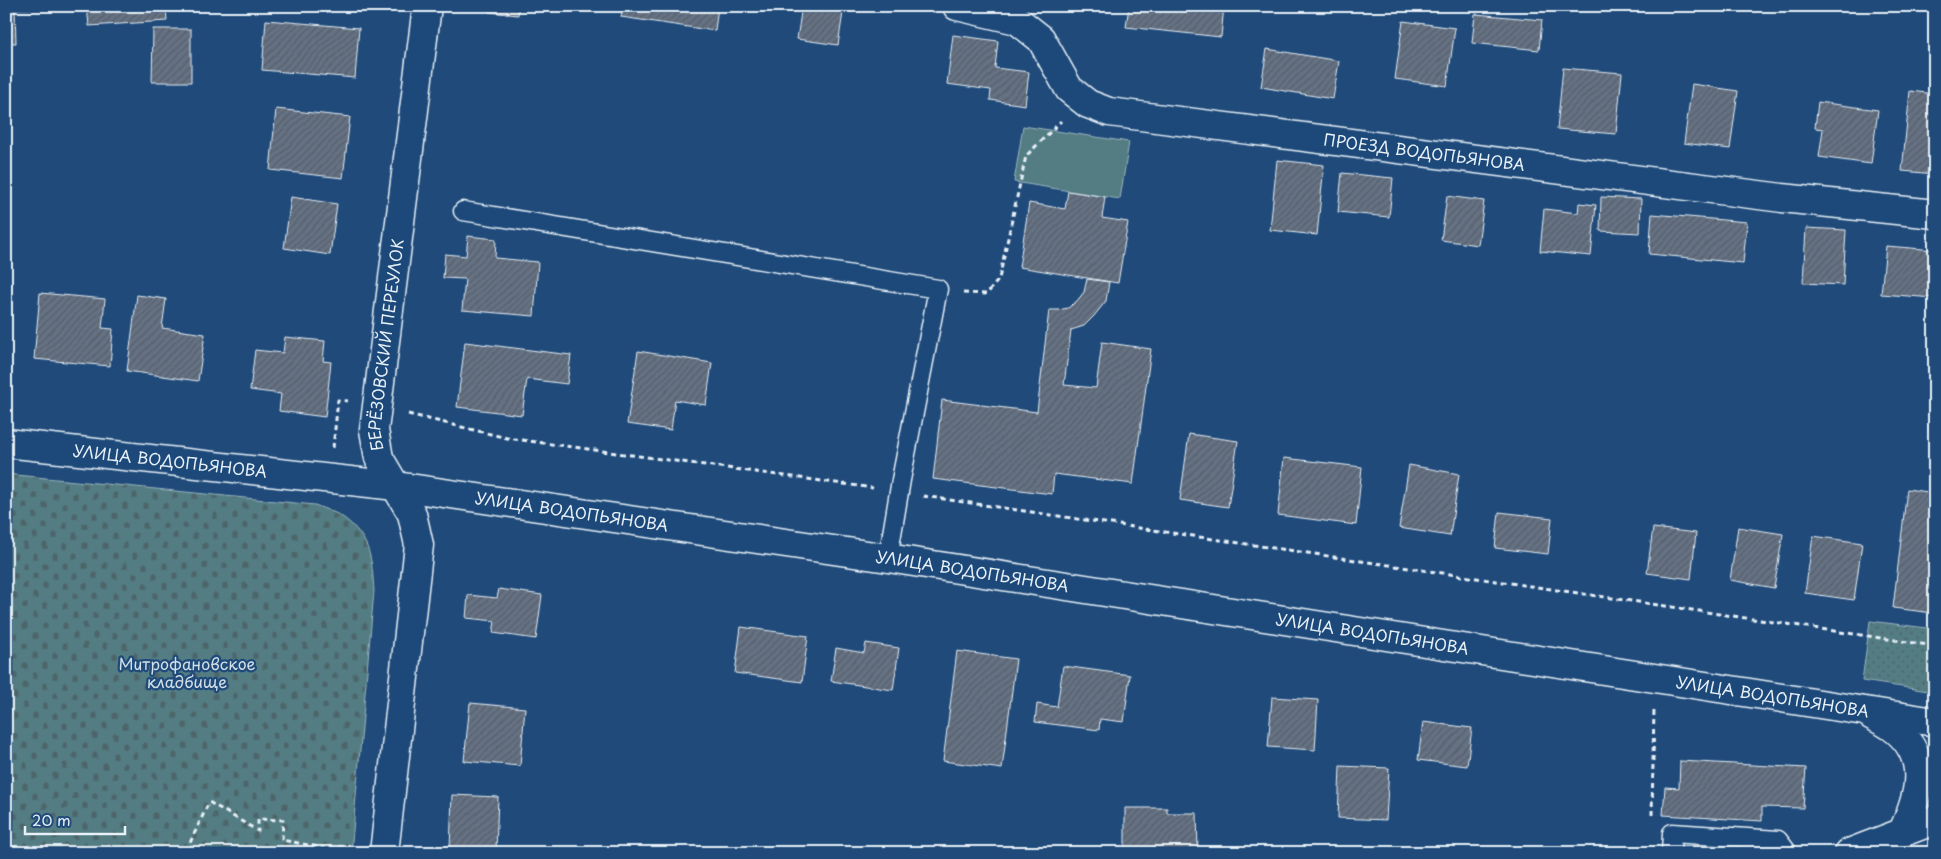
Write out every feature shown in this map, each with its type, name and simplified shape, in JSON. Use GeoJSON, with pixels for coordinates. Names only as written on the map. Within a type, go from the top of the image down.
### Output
{"type":"FeatureCollection","features":[{"type":"Feature","properties":{"kind":"street","name":"БЕРЁЗОВСКИЙ ПЕРЕУЛОК"},"geometry":{"type":"LineString","coordinates":[[384,848],[419,545],[412,514],[379,458],[374,430],[427,6]]}},
{"type":"Feature","properties":{"kind":"street","name":"ПРОЕЗД ВОДОПЬЯНОВА"},"geometry":{"type":"LineString","coordinates":[[957,6],[1017,20],[1041,39],[1069,89],[1088,104],[1110,112],[1782,198],[1935,214]]}},
{"type":"Feature","properties":{"kind":"street","name":"УЛИЦА ВОДОПЬЯНОВА"},"geometry":{"type":"LineString","coordinates":[[6,443],[396,486],[888,558],[1935,722]]}},
{"type":"Feature","properties":{"kind":"street"},"geometry":{"type":"LineString","coordinates":[[1863,711],[1892,727],[1910,745],[1919,768],[1919,790],[1913,811],[1902,833]]}},
{"type":"Feature","properties":{"kind":"street"},"geometry":{"type":"LineString","coordinates":[[1849,853],[1935,820]]}},
{"type":"Feature","properties":{"kind":"lane"},"geometry":{"type":"LineString","coordinates":[[463,211],[938,289],[898,492],[888,558]]}},
{"type":"Feature","properties":{"kind":"lane"},"geometry":{"type":"LineString","coordinates":[[1671,853],[1672,833],[1778,840],[1788,853]]}},
{"type":"Feature","properties":{"kind":"path"},"geometry":{"type":"LineString","coordinates":[[938,289],[974,295],[987,294],[994,287],[999,279],[1026,156],[1062,119],[1069,89]]}},
{"type":"Feature","properties":{"kind":"path"},"geometry":{"type":"LineString","coordinates":[[377,406],[508,438],[898,492],[1935,646]]}},
{"type":"Feature","properties":{"kind":"path"},"geometry":{"type":"LineString","coordinates":[[1654,776],[1655,679]]}},
{"type":"Feature","properties":{"kind":"path"},"geometry":{"type":"LineString","coordinates":[[202,853],[189,845],[209,802],[258,831],[258,819],[283,820],[282,840],[324,848],[384,848]]}},
{"type":"Feature","properties":{"kind":"green space"},"geometry":{"type":"Polygon","coordinates":[[[1023,126],[1129,142],[1120,199],[1014,182],[1023,126]]]}},
{"type":"Feature","properties":{"kind":"green space","name":"Митрофановское кладбище"},"geometry":{"type":"Polygon","coordinates":[[[6,474],[315,505],[344,518],[360,533],[371,560],[374,591],[351,853],[6,853],[6,474]]]}},
{"type":"Feature","properties":{"kind":"green space"},"geometry":{"type":"Polygon","coordinates":[[[1870,621],[1935,629],[1935,692],[1862,681],[1870,621]]]}},
{"type":"Feature","properties":{"kind":"building"},"geometry":{"type":"Polygon","coordinates":[[[6,6],[46,6],[46,8],[15,9],[16,43],[6,43],[6,6]]]}},
{"type":"Feature","properties":{"kind":"building"},"geometry":{"type":"Polygon","coordinates":[[[87,6],[166,6],[167,21],[89,26],[87,6]]]}},
{"type":"Feature","properties":{"kind":"building"},"geometry":{"type":"Polygon","coordinates":[[[347,6],[385,6],[384,11],[347,9],[347,6]]]}},
{"type":"Feature","properties":{"kind":"building"},"geometry":{"type":"Polygon","coordinates":[[[490,6],[519,6],[518,15],[489,12],[490,6]]]}},
{"type":"Feature","properties":{"kind":"building"},"geometry":{"type":"Polygon","coordinates":[[[623,6],[718,6],[715,31],[621,17],[623,6]]]}},
{"type":"Feature","properties":{"kind":"building"},"geometry":{"type":"Polygon","coordinates":[[[802,6],[844,6],[838,45],[797,39],[802,6]]]}},
{"type":"Feature","properties":{"kind":"building"},"geometry":{"type":"Polygon","coordinates":[[[1129,6],[1224,6],[1221,37],[1126,27],[1129,6]]]}},
{"type":"Feature","properties":{"kind":"building"},"geometry":{"type":"Polygon","coordinates":[[[1475,14],[1542,20],[1539,50],[1472,43],[1475,14]]]}},
{"type":"Feature","properties":{"kind":"building"},"geometry":{"type":"Polygon","coordinates":[[[266,20],[359,28],[355,78],[262,70],[266,20]]]}},
{"type":"Feature","properties":{"kind":"building"},"geometry":{"type":"Polygon","coordinates":[[[1403,21],[1455,28],[1447,86],[1395,79],[1403,21]]]}},
{"type":"Feature","properties":{"kind":"building"},"geometry":{"type":"Polygon","coordinates":[[[153,29],[191,29],[191,82],[152,82],[153,29]]]}},
{"type":"Feature","properties":{"kind":"building"},"geometry":{"type":"Polygon","coordinates":[[[953,35],[998,41],[995,68],[1029,72],[1025,105],[990,100],[991,90],[947,84],[953,35]]]}},
{"type":"Feature","properties":{"kind":"building"},"geometry":{"type":"Polygon","coordinates":[[[1267,49],[1339,61],[1333,99],[1261,87],[1267,49]]]}},
{"type":"Feature","properties":{"kind":"building"},"geometry":{"type":"Polygon","coordinates":[[[1563,68],[1622,73],[1616,134],[1557,129],[1563,68]]]}},
{"type":"Feature","properties":{"kind":"building"},"geometry":{"type":"Polygon","coordinates":[[[1692,84],[1738,91],[1730,149],[1684,143],[1692,84]]]}},
{"type":"Feature","properties":{"kind":"building"},"geometry":{"type":"Polygon","coordinates":[[[1910,91],[1935,94],[1935,174],[1902,171],[1910,91]]]}},
{"type":"Feature","properties":{"kind":"building"},"geometry":{"type":"Polygon","coordinates":[[[1818,102],[1878,110],[1871,164],[1819,157],[1823,129],[1815,128],[1818,102]]]}},
{"type":"Feature","properties":{"kind":"building"},"geometry":{"type":"Polygon","coordinates":[[[276,109],[350,117],[343,178],[270,170],[276,109]]]}},
{"type":"Feature","properties":{"kind":"building"},"geometry":{"type":"Polygon","coordinates":[[[1277,160],[1324,165],[1317,235],[1270,230],[1277,160]]]}},
{"type":"Feature","properties":{"kind":"building"},"geometry":{"type":"Polygon","coordinates":[[[1342,173],[1393,178],[1389,217],[1338,212],[1342,173]]]}},
{"type":"Feature","properties":{"kind":"building"},"geometry":{"type":"Polygon","coordinates":[[[1068,191],[1105,197],[1102,218],[1128,222],[1118,283],[1019,267],[1029,203],[1065,209],[1068,191]]]}},
{"type":"Feature","properties":{"kind":"building"},"geometry":{"type":"Polygon","coordinates":[[[1447,196],[1484,201],[1478,245],[1441,240],[1447,196]]]}},
{"type":"Feature","properties":{"kind":"building"},"geometry":{"type":"Polygon","coordinates":[[[291,197],[337,204],[330,255],[284,248],[291,197]]]}},
{"type":"Feature","properties":{"kind":"building"},"geometry":{"type":"Polygon","coordinates":[[[1601,197],[1641,199],[1640,233],[1600,231],[1601,197]]]}},
{"type":"Feature","properties":{"kind":"building"},"geometry":{"type":"Polygon","coordinates":[[[1579,203],[1596,205],[1591,256],[1540,251],[1544,209],[1578,213],[1579,203]]]}},
{"type":"Feature","properties":{"kind":"building"},"geometry":{"type":"Polygon","coordinates":[[[1652,214],[1747,222],[1743,263],[1649,254],[1652,214]]]}},
{"type":"Feature","properties":{"kind":"building"},"geometry":{"type":"Polygon","coordinates":[[[1806,228],[1846,230],[1843,285],[1803,283],[1806,228]]]}},
{"type":"Feature","properties":{"kind":"building"},"geometry":{"type":"Polygon","coordinates":[[[468,236],[496,239],[495,258],[538,262],[534,316],[462,310],[465,279],[443,278],[445,254],[466,256],[468,236]]]}},
{"type":"Feature","properties":{"kind":"building"},"geometry":{"type":"Polygon","coordinates":[[[1886,246],[1935,250],[1935,298],[1881,294],[1886,246]]]}},
{"type":"Feature","properties":{"kind":"building"},"geometry":{"type":"Polygon","coordinates":[[[1087,279],[1109,282],[1106,301],[1084,326],[1071,330],[1064,385],[1096,388],[1102,342],[1151,349],[1133,484],[1054,474],[1052,494],[933,479],[942,400],[1037,412],[1049,310],[1068,308],[1077,301],[1084,292],[1087,279]]]}},
{"type":"Feature","properties":{"kind":"building"},"geometry":{"type":"Polygon","coordinates":[[[40,293],[105,299],[102,328],[113,329],[110,366],[34,359],[40,293]]]}},
{"type":"Feature","properties":{"kind":"building"},"geometry":{"type":"Polygon","coordinates":[[[137,295],[166,299],[162,328],[205,334],[198,381],[127,371],[137,295]]]}},
{"type":"Feature","properties":{"kind":"building"},"geometry":{"type":"Polygon","coordinates":[[[285,337],[325,341],[323,361],[331,362],[325,417],[279,411],[281,394],[250,390],[255,350],[283,353],[285,337]]]}},
{"type":"Feature","properties":{"kind":"building"},"geometry":{"type":"Polygon","coordinates":[[[465,342],[571,355],[567,384],[527,379],[522,415],[457,407],[465,342]]]}},
{"type":"Feature","properties":{"kind":"building"},"geometry":{"type":"Polygon","coordinates":[[[638,351],[712,363],[706,405],[675,400],[671,430],[627,424],[638,351]]]}},
{"type":"Feature","properties":{"kind":"building"},"geometry":{"type":"Polygon","coordinates":[[[1189,434],[1238,441],[1228,507],[1180,500],[1189,434]]]}},
{"type":"Feature","properties":{"kind":"building"},"geometry":{"type":"Polygon","coordinates":[[[1284,458],[1362,467],[1356,525],[1278,515],[1284,458]]]}},
{"type":"Feature","properties":{"kind":"building"},"geometry":{"type":"Polygon","coordinates":[[[1409,465],[1459,474],[1450,536],[1399,528],[1409,465]]]}},
{"type":"Feature","properties":{"kind":"building"},"geometry":{"type":"Polygon","coordinates":[[[1907,489],[1935,493],[1935,598],[1933,613],[1893,608],[1907,489]]]}},
{"type":"Feature","properties":{"kind":"building"},"geometry":{"type":"Polygon","coordinates":[[[1499,512],[1552,518],[1548,554],[1495,548],[1499,512]]]}},
{"type":"Feature","properties":{"kind":"building"},"geometry":{"type":"Polygon","coordinates":[[[1738,527],[1783,534],[1774,588],[1730,580],[1738,527]]]}},
{"type":"Feature","properties":{"kind":"building"},"geometry":{"type":"Polygon","coordinates":[[[1653,528],[1696,533],[1691,579],[1647,573],[1653,528]]]}},
{"type":"Feature","properties":{"kind":"building"},"geometry":{"type":"Polygon","coordinates":[[[1813,536],[1862,543],[1854,600],[1805,593],[1813,536]]]}},
{"type":"Feature","properties":{"kind":"building"},"geometry":{"type":"Polygon","coordinates":[[[499,589],[542,595],[536,639],[493,633],[495,621],[466,618],[468,595],[497,598],[499,589]]]}},
{"type":"Feature","properties":{"kind":"building"},"geometry":{"type":"Polygon","coordinates":[[[741,627],[808,636],[802,682],[735,673],[741,627]]]}},
{"type":"Feature","properties":{"kind":"building"},"geometry":{"type":"Polygon","coordinates":[[[866,643],[899,648],[893,690],[831,681],[836,648],[864,653],[866,643]]]}},
{"type":"Feature","properties":{"kind":"building"},"geometry":{"type":"Polygon","coordinates":[[[957,651],[1016,659],[1002,769],[943,761],[957,651]]]}},
{"type":"Feature","properties":{"kind":"building"},"geometry":{"type":"Polygon","coordinates":[[[1063,666],[1130,675],[1124,722],[1100,719],[1099,730],[1035,722],[1037,704],[1057,707],[1063,666]]]}},
{"type":"Feature","properties":{"kind":"building"},"geometry":{"type":"Polygon","coordinates":[[[1272,697],[1318,700],[1315,750],[1268,747],[1272,697]]]}},
{"type":"Feature","properties":{"kind":"building"},"geometry":{"type":"Polygon","coordinates":[[[470,703],[525,708],[520,766],[464,761],[470,703]]]}},
{"type":"Feature","properties":{"kind":"building"},"geometry":{"type":"Polygon","coordinates":[[[1423,722],[1472,728],[1467,766],[1418,760],[1423,722]]]}},
{"type":"Feature","properties":{"kind":"building"},"geometry":{"type":"Polygon","coordinates":[[[1680,761],[1806,768],[1803,808],[1762,807],[1762,821],[1663,815],[1665,787],[1679,788],[1680,761]]]}},
{"type":"Feature","properties":{"kind":"building"},"geometry":{"type":"Polygon","coordinates":[[[1340,766],[1389,768],[1386,820],[1338,818],[1340,766]]]}},
{"type":"Feature","properties":{"kind":"building"},"geometry":{"type":"Polygon","coordinates":[[[452,795],[498,797],[496,851],[450,849],[452,795]]]}},
{"type":"Feature","properties":{"kind":"building"},"geometry":{"type":"Polygon","coordinates":[[[1125,808],[1167,808],[1167,813],[1197,813],[1198,853],[1125,853],[1125,808]]]}}]}
